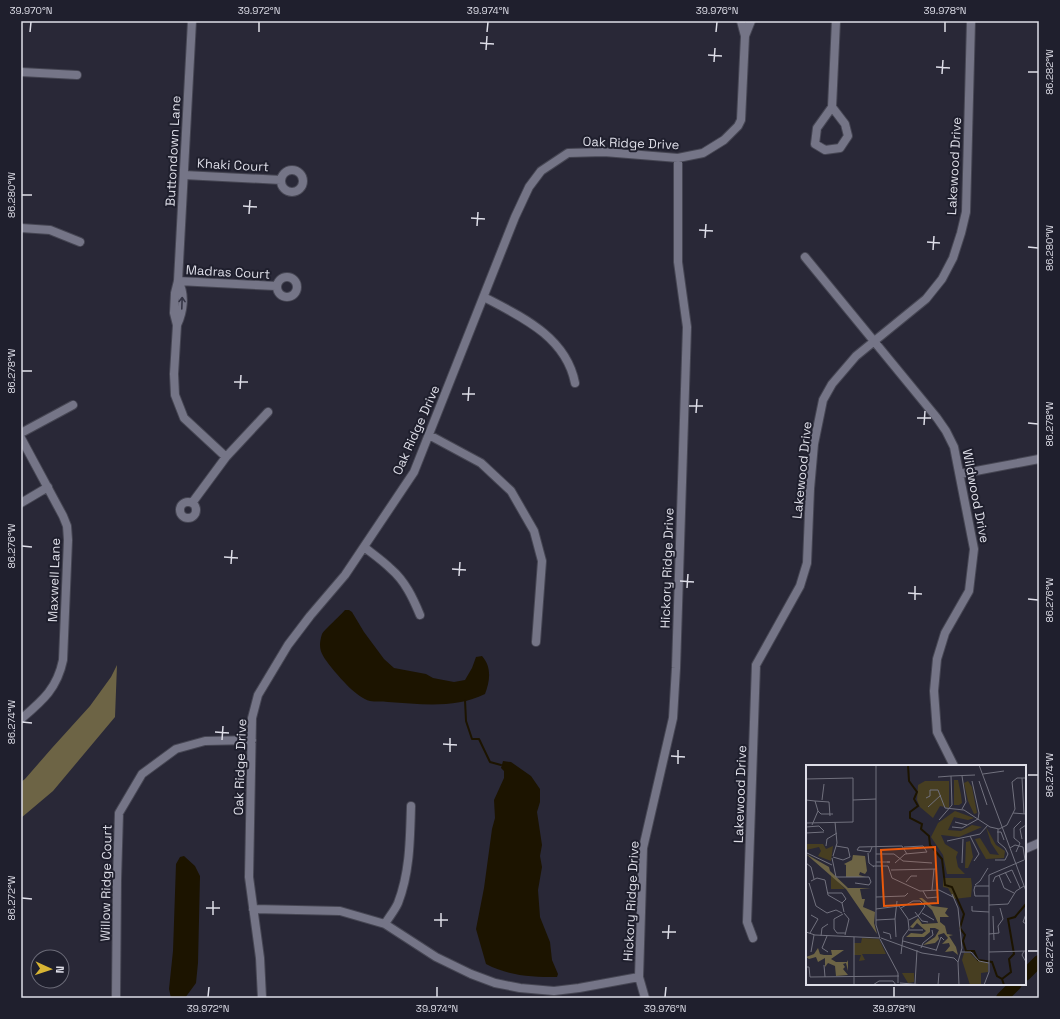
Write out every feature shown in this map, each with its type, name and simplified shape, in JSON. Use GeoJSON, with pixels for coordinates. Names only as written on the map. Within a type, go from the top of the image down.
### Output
{"type":"FeatureCollection","features":[{"type":"Feature","properties":{"kind":"street","name":"Buttondown Lane"},"geometry":{"type":"LineString","coordinates":[[192,21],[178,282],[175,293],[174,313],[177,325],[174,374],[175,395],[184,418],[226,457]]}},
{"type":"Feature","properties":{"kind":"street","name":"Oak Ridge Drive"},"geometry":{"type":"LineString","coordinates":[[262,998],[260,958],[249,877],[252,718],[258,695],[288,645],[310,616],[345,575],[414,472],[515,217],[529,187],[541,171],[568,153],[604,152],[678,158],[703,153],[724,140],[738,126],[741,120],[745,36],[741,21]]}},
{"type":"Feature","properties":{"kind":"street","name":"Oak Ridge Drive"},"geometry":{"type":"LineString","coordinates":[[745,36],[751,21]]}},
{"type":"Feature","properties":{"kind":"street"},"geometry":{"type":"LineString","coordinates":[[832,107],[845,124],[848,136],[840,148],[825,150],[815,144],[817,128],[832,107],[836,21]]}},
{"type":"Feature","properties":{"kind":"street","name":"Lakewood Drive"},"geometry":{"type":"LineString","coordinates":[[753,938],[747,922],[756,665],[800,586],[807,563],[810,489],[814,444],[823,400],[832,384],[856,356],[926,299],[942,279],[953,258],[966,212],[971,21]]}},
{"type":"Feature","properties":{"kind":"street"},"geometry":{"type":"LineString","coordinates":[[21,72],[77,75]]}},
{"type":"Feature","properties":{"kind":"street","name":"Hickory Ridge Drive"},"geometry":{"type":"LineString","coordinates":[[645,998],[639,977],[643,848],[673,718],[676,668],[687,327],[678,262],[678,158]]}},
{"type":"Feature","properties":{"kind":"street","name":"Khaki Court"},"geometry":{"type":"LineString","coordinates":[[184,175],[281,180]]}},
{"type":"Feature","properties":{"kind":"street"},"geometry":{"type":"LineString","coordinates":[[21,228],[50,230],[80,242]]}},
{"type":"Feature","properties":{"kind":"street","name":"Wildwood Drive"},"geometry":{"type":"LineString","coordinates":[[805,257],[937,418],[954,447],[974,549],[969,591],[946,633],[936,660],[934,691],[937,732],[954,765]]}},
{"type":"Feature","properties":{"kind":"street","name":"Madras Court"},"geometry":{"type":"LineString","coordinates":[[178,282],[276,286]]}},
{"type":"Feature","properties":{"kind":"street"},"geometry":{"type":"LineString","coordinates":[[484,297],[525,318],[544,332],[560,349],[573,371],[575,383]]}},
{"type":"Feature","properties":{"kind":"street"},"geometry":{"type":"LineString","coordinates":[[21,433],[73,405]]}},
{"type":"Feature","properties":{"kind":"street"},"geometry":{"type":"LineString","coordinates":[[192,503],[226,457],[268,412]]}},
{"type":"Feature","properties":{"kind":"street"},"geometry":{"type":"LineString","coordinates":[[429,435],[481,463],[511,491],[534,531],[542,561],[536,642]]}},
{"type":"Feature","properties":{"kind":"street","name":"Maxwell Lane"},"geometry":{"type":"LineString","coordinates":[[21,438],[63,516],[68,533],[63,660],[57,680],[51,690],[43,700],[21,719]]}},
{"type":"Feature","properties":{"kind":"street"},"geometry":{"type":"LineString","coordinates":[[960,474],[1039,459]]}},
{"type":"Feature","properties":{"kind":"street"},"geometry":{"type":"LineString","coordinates":[[21,503],[48,487]]}},
{"type":"Feature","properties":{"kind":"street"},"geometry":{"type":"LineString","coordinates":[[364,547],[392,569],[414,600],[420,615]]}},
{"type":"Feature","properties":{"kind":"street","name":"Willow Ridge Court"},"geometry":{"type":"LineString","coordinates":[[116,998],[117,880],[120,813],[142,774],[176,749],[205,741],[252,740]]}},
{"type":"Feature","properties":{"kind":"street"},"geometry":{"type":"LineString","coordinates":[[385,924],[398,904],[406,879],[409,853],[411,806]]}},
{"type":"Feature","properties":{"kind":"street"},"geometry":{"type":"LineString","coordinates":[[1026,849],[1039,843]]}},
{"type":"Feature","properties":{"kind":"street"},"geometry":{"type":"LineString","coordinates":[[253,909],[340,911],[385,924],[436,957],[471,974],[495,983],[520,988],[554,990],[592,986],[639,977]]}},
{"type":"Feature","properties":{"kind":"shaded area"},"geometry":{"type":"Polygon","coordinates":[[[345,610],[352,612],[364,632],[384,659],[394,668],[426,674],[433,678],[454,682],[465,680],[476,657],[482,656],[489,669],[488,684],[485,694],[474,699],[450,704],[370,701],[360,696],[349,687],[331,667],[320,648],[322,634],[345,610]]]}},
{"type":"Feature","properties":{"kind":"shaded area"},"geometry":{"type":"Polygon","coordinates":[[[117,665],[115,717],[53,791],[21,818],[21,782],[90,706],[111,677],[117,665]]]}},
{"type":"Feature","properties":{"kind":"shaded area"},"geometry":{"type":"Polygon","coordinates":[[[503,761],[511,762],[531,776],[540,789],[540,802],[537,812],[542,845],[540,856],[542,867],[538,890],[540,917],[550,942],[552,960],[558,974],[557,977],[520,975],[503,971],[486,964],[476,929],[495,818],[494,800],[504,778],[504,771],[501,768],[503,761]]]}},
{"type":"Feature","properties":{"kind":"shaded area"},"geometry":{"type":"Polygon","coordinates":[[[184,856],[195,866],[200,876],[198,963],[196,983],[185,998],[171,998],[169,989],[173,951],[176,864],[180,857],[184,856]]]}},
{"type":"Feature","properties":{"kind":"waterway"},"geometry":{"type":"LineString","coordinates":[[465,700],[466,721],[472,739],[479,739],[490,762],[501,765]]}},
{"type":"Feature","properties":{"kind":"waterway"},"geometry":{"type":"LineString","coordinates":[[1026,974],[1039,961]]}},
{"type":"Feature","properties":{"kind":"waterway"},"geometry":{"type":"LineString","coordinates":[[1002,998],[1015,985]]}}]}
